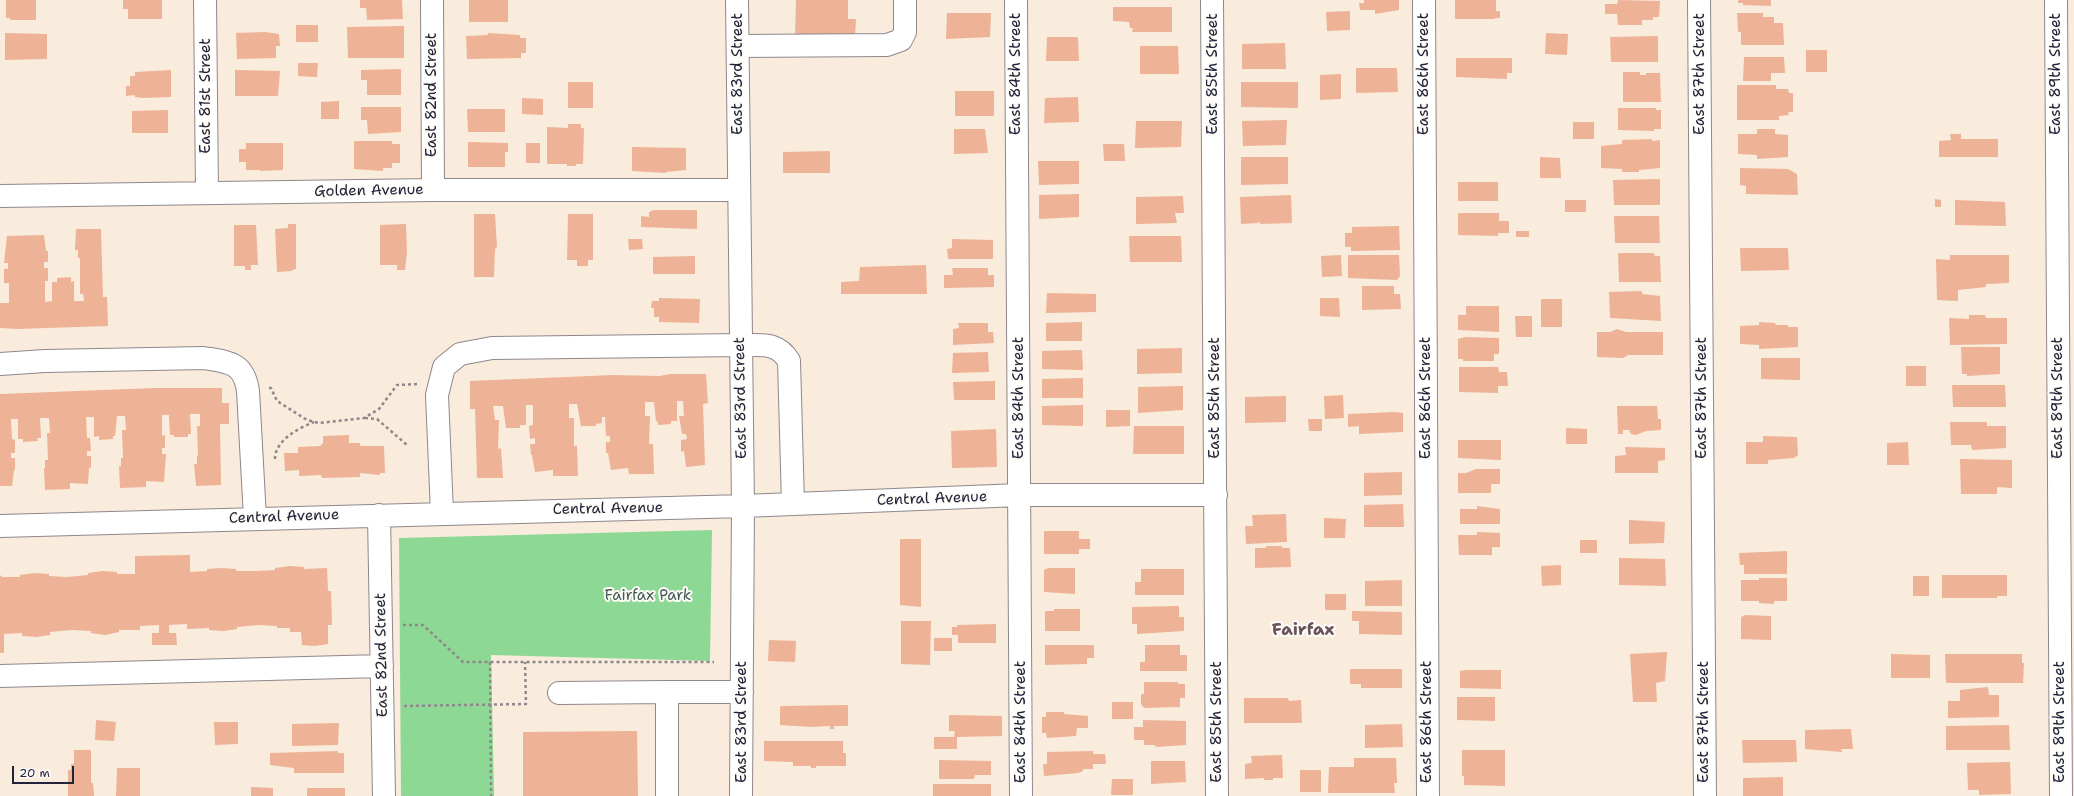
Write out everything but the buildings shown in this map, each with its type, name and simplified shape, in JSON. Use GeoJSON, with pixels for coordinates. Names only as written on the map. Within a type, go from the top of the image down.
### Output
{"type":"FeatureCollection","features":[{"type":"Feature","properties":{"kind":"street","name":"East 81st Street"},"geometry":{"type":"LineString","coordinates":[[205,0],[207,193]]}},
{"type":"Feature","properties":{"kind":"street","name":"East 82nd Street"},"geometry":{"type":"LineString","coordinates":[[432,0],[433,190]]}},
{"type":"Feature","properties":{"kind":"street","name":"East 83rd Street"},"geometry":{"type":"LineString","coordinates":[[737,0],[743,506],[741,796]]}},
{"type":"Feature","properties":{"kind":"street"},"geometry":{"type":"LineString","coordinates":[[738,46],[887,46],[901,40],[905,32],[905,0]]}},
{"type":"Feature","properties":{"kind":"street","name":"East 84th Street"},"geometry":{"type":"LineString","coordinates":[[1016,0],[1021,796]]}},
{"type":"Feature","properties":{"kind":"street","name":"East 85th Street"},"geometry":{"type":"LineString","coordinates":[[1212,0],[1217,796]]}},
{"type":"Feature","properties":{"kind":"street","name":"East 86th Street"},"geometry":{"type":"LineString","coordinates":[[1424,0],[1428,796]]}},
{"type":"Feature","properties":{"kind":"street","name":"East 87th Street"},"geometry":{"type":"LineString","coordinates":[[1699,0],[1705,796]]}},
{"type":"Feature","properties":{"kind":"street","name":"East 89th Street"},"geometry":{"type":"LineString","coordinates":[[2056,0],[2061,796]]}},
{"type":"Feature","properties":{"kind":"street","name":"Golden Avenue"},"geometry":{"type":"LineString","coordinates":[[0,196],[433,190],[739,190]]}},
{"type":"Feature","properties":{"kind":"street"},"geometry":{"type":"LineString","coordinates":[[442,513],[437,395],[444,367],[460,354],[492,348],[741,345],[776,346],[784,352],[789,360],[793,504]]}},
{"type":"Feature","properties":{"kind":"street"},"geometry":{"type":"LineString","coordinates":[[0,364],[45,361],[204,358],[230,362],[238,367],[246,380],[247,386],[255,518]]}},
{"type":"Feature","properties":{"kind":"street","name":"Central Avenue"},"geometry":{"type":"LineString","coordinates":[[0,526],[743,506],[1020,495],[1216,495]]}},
{"type":"Feature","properties":{"kind":"street","name":"East 82nd Street"},"geometry":{"type":"LineString","coordinates":[[380,515],[384,796]]}},
{"type":"Feature","properties":{"kind":"street"},"geometry":{"type":"LineString","coordinates":[[0,676],[382,666]]}},
{"type":"Feature","properties":{"kind":"street"},"geometry":{"type":"LineString","coordinates":[[667,692],[667,796]]}},
{"type":"Feature","properties":{"kind":"street"},"geometry":{"type":"LineString","coordinates":[[559,694],[742,692]]}},
{"type":"Feature","properties":{"kind":"path"},"geometry":{"type":"LineString","coordinates":[[364,418],[379,410],[397,385],[426,383]]}},
{"type":"Feature","properties":{"kind":"path"},"geometry":{"type":"LineString","coordinates":[[266,389],[271,388],[277,401],[307,420],[319,423],[364,418],[377,419],[407,445]]}},
{"type":"Feature","properties":{"kind":"path"},"geometry":{"type":"LineString","coordinates":[[275,462],[275,455],[280,444],[300,427],[314,422]]}},
{"type":"Feature","properties":{"kind":"path"},"geometry":{"type":"LineString","coordinates":[[397,625],[423,625],[463,662],[714,662]]}},
{"type":"Feature","properties":{"kind":"path"},"geometry":{"type":"LineString","coordinates":[[490,662],[491,796]]}},
{"type":"Feature","properties":{"kind":"path"},"geometry":{"type":"LineString","coordinates":[[397,706],[526,704],[525,662]]}},
{"type":"Feature","properties":{"kind":"green space","name":"Fairfax Park"},"geometry":{"type":"Polygon","coordinates":[[[712,530],[710,661],[491,655],[494,796],[401,796],[399,538],[712,530]]]}},
{"type":"Feature","properties":{"kind":"district","name":"Fairfax"},"geometry":{"type":"Point","coordinates":[1303,631]}}]}
